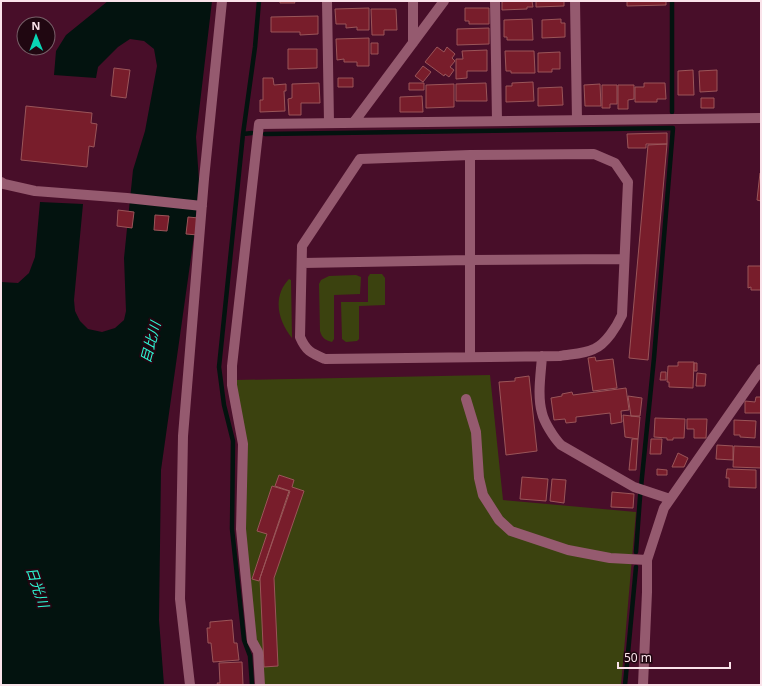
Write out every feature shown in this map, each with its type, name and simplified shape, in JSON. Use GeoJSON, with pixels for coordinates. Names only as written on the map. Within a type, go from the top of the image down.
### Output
{"type":"FeatureCollection","features":[{"type":"Feature","properties":{"kind":"street"},"geometry":{"type":"LineString","coordinates":[[190,685],[180,599],[183,436],[202,206],[222,1]]}},
{"type":"Feature","properties":{"kind":"street"},"geometry":{"type":"LineString","coordinates":[[327,1],[329,123]]}},
{"type":"Feature","properties":{"kind":"street"},"geometry":{"type":"LineString","coordinates":[[413,1],[413,43]]}},
{"type":"Feature","properties":{"kind":"street"},"geometry":{"type":"LineString","coordinates":[[354,122],[444,1]]}},
{"type":"Feature","properties":{"kind":"street"},"geometry":{"type":"LineString","coordinates":[[495,1],[497,121]]}},
{"type":"Feature","properties":{"kind":"street"},"geometry":{"type":"LineString","coordinates":[[575,1],[577,120]]}},
{"type":"Feature","properties":{"kind":"street"},"geometry":{"type":"LineString","coordinates":[[260,685],[258,652],[252,641],[241,529],[243,444],[232,385],[232,366],[259,124],[761,118]]}},
{"type":"Feature","properties":{"kind":"street"},"geometry":{"type":"LineString","coordinates":[[594,154],[615,164],[628,182],[622,315],[618,324],[607,338],[594,349],[578,354],[542,356],[325,359],[314,355],[305,349],[300,337],[302,246],[360,158],[470,155],[594,154]]}},
{"type":"Feature","properties":{"kind":"street"},"geometry":{"type":"LineString","coordinates":[[470,155],[470,356]]}},
{"type":"Feature","properties":{"kind":"street"},"geometry":{"type":"LineString","coordinates":[[1,182],[35,191],[127,198],[202,206]]}},
{"type":"Feature","properties":{"kind":"street"},"geometry":{"type":"LineString","coordinates":[[302,263],[470,260],[624,260]]}},
{"type":"Feature","properties":{"kind":"street"},"geometry":{"type":"LineString","coordinates":[[542,356],[540,395],[542,413],[556,440],[561,445],[634,487],[670,499]]}},
{"type":"Feature","properties":{"kind":"street"},"geometry":{"type":"LineString","coordinates":[[644,685],[648,592],[647,560],[664,508],[761,369]]}},
{"type":"Feature","properties":{"kind":"street"},"geometry":{"type":"LineString","coordinates":[[466,398],[476,432],[479,478],[483,495],[499,520],[511,531],[568,550],[610,558],[647,560]]}},
{"type":"Feature","properties":{"kind":"green space"},"geometry":{"type":"Polygon","coordinates":[[[370,274],[382,274],[385,278],[385,305],[359,306],[359,339],[357,341],[346,342],[342,339],[341,302],[368,302],[368,277],[370,274]]]}},
{"type":"Feature","properties":{"kind":"green space"},"geometry":{"type":"Polygon","coordinates":[[[356,275],[361,277],[360,294],[334,295],[334,339],[332,342],[327,340],[323,337],[320,331],[319,284],[321,280],[329,276],[356,275]]]}},
{"type":"Feature","properties":{"kind":"green space"},"geometry":{"type":"Polygon","coordinates":[[[289,279],[291,280],[292,338],[283,324],[279,309],[280,293],[289,279]]]}},
{"type":"Feature","properties":{"kind":"green space"},"geometry":{"type":"Polygon","coordinates":[[[490,375],[503,500],[636,512],[621,685],[262,685],[256,647],[248,571],[235,380],[490,375]]]}},
{"type":"Feature","properties":{"kind":"water"},"geometry":{"type":"Polygon","coordinates":[[[108,1],[212,1],[196,137],[199,181],[194,236],[161,470],[159,620],[164,685],[1,685],[1,282],[18,283],[29,273],[35,257],[40,202],[83,204],[74,300],[75,311],[80,321],[88,329],[102,332],[115,328],[124,320],[126,311],[124,258],[133,170],[145,131],[157,66],[154,49],[144,41],[130,39],[118,47],[98,67],[96,78],[54,75],[56,51],[66,35],[108,1]]]}},
{"type":"Feature","properties":{"kind":"building"},"geometry":{"type":"Polygon","coordinates":[[[280,1],[294,1],[295,3],[280,3],[280,1]]]}},
{"type":"Feature","properties":{"kind":"building"},"geometry":{"type":"Polygon","coordinates":[[[532,1],[533,7],[527,7],[527,9],[502,10],[502,2],[532,1]]]}},
{"type":"Feature","properties":{"kind":"building"},"geometry":{"type":"Polygon","coordinates":[[[536,1],[564,1],[564,6],[536,7],[536,1]]]}},
{"type":"Feature","properties":{"kind":"building"},"geometry":{"type":"Polygon","coordinates":[[[627,1],[666,1],[666,5],[627,6],[627,1]]]}},
{"type":"Feature","properties":{"kind":"building"},"geometry":{"type":"Polygon","coordinates":[[[369,8],[369,30],[357,30],[357,27],[346,28],[346,24],[336,24],[335,9],[369,8]]]}},
{"type":"Feature","properties":{"kind":"building"},"geometry":{"type":"Polygon","coordinates":[[[465,8],[489,8],[489,24],[469,24],[469,21],[465,21],[465,8]]]}},
{"type":"Feature","properties":{"kind":"building"},"geometry":{"type":"Polygon","coordinates":[[[371,9],[396,9],[397,30],[384,30],[384,35],[372,35],[371,9]]]}},
{"type":"Feature","properties":{"kind":"building"},"geometry":{"type":"Polygon","coordinates":[[[318,16],[318,34],[300,35],[300,32],[271,32],[271,17],[318,16]]]}},
{"type":"Feature","properties":{"kind":"building"},"geometry":{"type":"Polygon","coordinates":[[[532,19],[533,40],[507,40],[507,37],[504,37],[504,20],[532,19]]]}},
{"type":"Feature","properties":{"kind":"building"},"geometry":{"type":"Polygon","coordinates":[[[561,19],[561,23],[565,23],[565,37],[542,38],[542,20],[561,19]]]}},
{"type":"Feature","properties":{"kind":"building"},"geometry":{"type":"Polygon","coordinates":[[[489,28],[489,44],[457,45],[457,29],[489,28]]]}},
{"type":"Feature","properties":{"kind":"building"},"geometry":{"type":"Polygon","coordinates":[[[369,38],[369,66],[357,66],[357,62],[344,62],[344,59],[337,60],[336,39],[369,38]]]}},
{"type":"Feature","properties":{"kind":"building"},"geometry":{"type":"Polygon","coordinates":[[[371,43],[378,43],[378,54],[371,54],[371,43]]]}},
{"type":"Feature","properties":{"kind":"building"},"geometry":{"type":"Polygon","coordinates":[[[437,47],[444,52],[447,47],[455,54],[452,58],[455,61],[450,67],[454,70],[449,77],[445,74],[444,76],[425,62],[437,47]]]}},
{"type":"Feature","properties":{"kind":"building"},"geometry":{"type":"Polygon","coordinates":[[[288,49],[317,49],[317,68],[288,69],[288,49]]]}},
{"type":"Feature","properties":{"kind":"building"},"geometry":{"type":"Polygon","coordinates":[[[487,50],[487,71],[467,71],[467,78],[456,79],[456,59],[463,59],[462,51],[487,50]]]}},
{"type":"Feature","properties":{"kind":"building"},"geometry":{"type":"Polygon","coordinates":[[[505,51],[534,51],[535,73],[511,73],[511,71],[506,71],[505,51]]]}},
{"type":"Feature","properties":{"kind":"building"},"geometry":{"type":"Polygon","coordinates":[[[560,52],[560,69],[552,69],[552,72],[538,72],[538,53],[560,52]]]}},
{"type":"Feature","properties":{"kind":"building"},"geometry":{"type":"Polygon","coordinates":[[[423,66],[431,72],[423,82],[415,76],[423,66]]]}},
{"type":"Feature","properties":{"kind":"building"},"geometry":{"type":"Polygon","coordinates":[[[114,68],[130,70],[126,98],[111,96],[114,68]]]}},
{"type":"Feature","properties":{"kind":"building"},"geometry":{"type":"Polygon","coordinates":[[[693,70],[694,95],[678,95],[678,71],[693,70]]]}},
{"type":"Feature","properties":{"kind":"building"},"geometry":{"type":"Polygon","coordinates":[[[717,70],[717,91],[700,92],[699,71],[717,70]]]}},
{"type":"Feature","properties":{"kind":"building"},"geometry":{"type":"Polygon","coordinates":[[[263,78],[273,78],[274,85],[286,84],[286,91],[284,91],[285,111],[260,112],[260,100],[263,100],[263,78]]]}},
{"type":"Feature","properties":{"kind":"building"},"geometry":{"type":"Polygon","coordinates":[[[338,78],[353,78],[353,87],[338,87],[338,78]]]}},
{"type":"Feature","properties":{"kind":"building"},"geometry":{"type":"Polygon","coordinates":[[[533,82],[534,101],[506,102],[506,86],[512,86],[512,83],[533,82]]]}},
{"type":"Feature","properties":{"kind":"building"},"geometry":{"type":"Polygon","coordinates":[[[319,83],[320,103],[301,103],[301,115],[289,115],[288,99],[292,98],[292,84],[319,83]]]}},
{"type":"Feature","properties":{"kind":"building"},"geometry":{"type":"Polygon","coordinates":[[[409,83],[424,83],[424,90],[409,90],[409,83]]]}},
{"type":"Feature","properties":{"kind":"building"},"geometry":{"type":"Polygon","coordinates":[[[486,83],[487,101],[456,101],[456,84],[486,83]]]}},
{"type":"Feature","properties":{"kind":"building"},"geometry":{"type":"Polygon","coordinates":[[[644,83],[665,83],[666,99],[657,99],[657,102],[635,102],[635,87],[644,87],[644,83]]]}},
{"type":"Feature","properties":{"kind":"building"},"geometry":{"type":"Polygon","coordinates":[[[454,84],[454,107],[426,108],[426,85],[454,84]]]}},
{"type":"Feature","properties":{"kind":"building"},"geometry":{"type":"Polygon","coordinates":[[[600,84],[601,106],[585,106],[584,85],[600,84]]]}},
{"type":"Feature","properties":{"kind":"building"},"geometry":{"type":"Polygon","coordinates":[[[602,85],[617,85],[617,104],[610,104],[610,108],[602,108],[602,85]]]}},
{"type":"Feature","properties":{"kind":"building"},"geometry":{"type":"Polygon","coordinates":[[[618,85],[634,85],[634,99],[628,100],[628,109],[618,109],[618,85]]]}},
{"type":"Feature","properties":{"kind":"building"},"geometry":{"type":"Polygon","coordinates":[[[562,87],[563,105],[538,106],[538,88],[562,87]]]}},
{"type":"Feature","properties":{"kind":"building"},"geometry":{"type":"Polygon","coordinates":[[[422,96],[423,112],[400,112],[400,97],[422,96]]]}},
{"type":"Feature","properties":{"kind":"building"},"geometry":{"type":"Polygon","coordinates":[[[701,98],[714,98],[714,108],[701,108],[701,98]]]}},
{"type":"Feature","properties":{"kind":"building"},"geometry":{"type":"Polygon","coordinates":[[[26,106],[92,113],[91,123],[97,124],[94,147],[89,146],[87,167],[21,160],[26,106]]]}},
{"type":"Feature","properties":{"kind":"building"},"geometry":{"type":"Polygon","coordinates":[[[667,133],[667,144],[646,144],[646,148],[628,148],[627,134],[667,133]]]}},
{"type":"Feature","properties":{"kind":"building"},"geometry":{"type":"Polygon","coordinates":[[[667,144],[648,360],[629,358],[648,145],[667,144]]]}},
{"type":"Feature","properties":{"kind":"building"},"geometry":{"type":"Polygon","coordinates":[[[761,173],[761,201],[757,200],[761,173]]]}},
{"type":"Feature","properties":{"kind":"building"},"geometry":{"type":"Polygon","coordinates":[[[118,210],[134,212],[132,228],[117,226],[118,210]]]}},
{"type":"Feature","properties":{"kind":"building"},"geometry":{"type":"Polygon","coordinates":[[[155,215],[169,216],[167,231],[154,230],[155,215]]]}},
{"type":"Feature","properties":{"kind":"building"},"geometry":{"type":"Polygon","coordinates":[[[188,217],[199,218],[198,235],[186,234],[188,217]]]}},
{"type":"Feature","properties":{"kind":"building"},"geometry":{"type":"Polygon","coordinates":[[[748,266],[761,266],[761,290],[751,290],[751,287],[748,288],[748,266]]]}},
{"type":"Feature","properties":{"kind":"building"},"geometry":{"type":"Polygon","coordinates":[[[595,357],[596,361],[613,359],[617,388],[593,391],[588,358],[595,357]]]}},
{"type":"Feature","properties":{"kind":"building"},"geometry":{"type":"Polygon","coordinates":[[[678,362],[694,362],[693,388],[669,387],[669,382],[667,382],[668,366],[678,366],[678,362]]]}},
{"type":"Feature","properties":{"kind":"building"},"geometry":{"type":"Polygon","coordinates":[[[694,363],[697,363],[697,371],[694,371],[694,363]]]}},
{"type":"Feature","properties":{"kind":"building"},"geometry":{"type":"Polygon","coordinates":[[[661,372],[666,372],[666,380],[660,380],[661,372]]]}},
{"type":"Feature","properties":{"kind":"building"},"geometry":{"type":"Polygon","coordinates":[[[697,373],[706,374],[705,386],[696,386],[697,373]]]}},
{"type":"Feature","properties":{"kind":"building"},"geometry":{"type":"Polygon","coordinates":[[[529,376],[537,451],[506,455],[499,382],[515,381],[515,378],[529,376]]]}},
{"type":"Feature","properties":{"kind":"building"},"geometry":{"type":"Polygon","coordinates":[[[626,388],[629,410],[621,411],[622,422],[611,424],[610,413],[576,417],[576,422],[566,423],[565,419],[554,420],[551,398],[572,392],[573,395],[626,388]]]}},
{"type":"Feature","properties":{"kind":"building"},"geometry":{"type":"Polygon","coordinates":[[[628,396],[642,398],[640,416],[631,416],[628,396]]]}},
{"type":"Feature","properties":{"kind":"building"},"geometry":{"type":"Polygon","coordinates":[[[756,397],[761,397],[761,413],[745,413],[745,401],[755,402],[756,397]]]}},
{"type":"Feature","properties":{"kind":"building"},"geometry":{"type":"Polygon","coordinates":[[[623,415],[640,417],[638,439],[625,437],[623,415]]]}},
{"type":"Feature","properties":{"kind":"building"},"geometry":{"type":"Polygon","coordinates":[[[655,418],[685,419],[684,438],[673,438],[673,440],[667,440],[667,438],[654,437],[655,418]]]}},
{"type":"Feature","properties":{"kind":"building"},"geometry":{"type":"Polygon","coordinates":[[[687,419],[707,419],[706,438],[694,438],[694,429],[687,429],[687,419]]]}},
{"type":"Feature","properties":{"kind":"building"},"geometry":{"type":"Polygon","coordinates":[[[734,420],[756,421],[755,438],[734,435],[734,420]]]}},
{"type":"Feature","properties":{"kind":"building"},"geometry":{"type":"Polygon","coordinates":[[[632,439],[638,439],[636,470],[629,470],[632,439]]]}},
{"type":"Feature","properties":{"kind":"building"},"geometry":{"type":"Polygon","coordinates":[[[651,439],[662,439],[661,454],[650,454],[651,439]]]}},
{"type":"Feature","properties":{"kind":"building"},"geometry":{"type":"Polygon","coordinates":[[[717,445],[733,446],[733,460],[716,459],[717,445]]]}},
{"type":"Feature","properties":{"kind":"building"},"geometry":{"type":"Polygon","coordinates":[[[734,446],[761,447],[761,468],[733,467],[734,446]]]}},
{"type":"Feature","properties":{"kind":"building"},"geometry":{"type":"Polygon","coordinates":[[[678,453],[688,458],[684,467],[672,467],[678,453]]]}},
{"type":"Feature","properties":{"kind":"building"},"geometry":{"type":"Polygon","coordinates":[[[657,469],[667,470],[667,475],[657,475],[657,469]]]}},
{"type":"Feature","properties":{"kind":"building"},"geometry":{"type":"Polygon","coordinates":[[[727,469],[756,470],[756,488],[729,487],[729,478],[726,478],[727,469]]]}},
{"type":"Feature","properties":{"kind":"building"},"geometry":{"type":"Polygon","coordinates":[[[279,475],[294,480],[292,487],[304,491],[274,578],[278,666],[264,667],[260,578],[290,491],[275,486],[279,475]]]}},
{"type":"Feature","properties":{"kind":"building"},"geometry":{"type":"Polygon","coordinates":[[[522,477],[548,479],[546,501],[520,499],[522,477]]]}},
{"type":"Feature","properties":{"kind":"building"},"geometry":{"type":"Polygon","coordinates":[[[552,479],[566,480],[564,503],[550,501],[552,479]]]}},
{"type":"Feature","properties":{"kind":"building"},"geometry":{"type":"Polygon","coordinates":[[[272,486],[289,491],[259,581],[252,579],[267,534],[257,531],[272,486]]]}},
{"type":"Feature","properties":{"kind":"building"},"geometry":{"type":"Polygon","coordinates":[[[612,492],[634,494],[633,508],[611,507],[612,492]]]}},
{"type":"Feature","properties":{"kind":"building"},"geometry":{"type":"Polygon","coordinates":[[[232,620],[234,643],[237,643],[239,660],[213,662],[211,643],[208,643],[207,628],[210,628],[210,622],[232,620]]]}},
{"type":"Feature","properties":{"kind":"building"},"geometry":{"type":"Polygon","coordinates":[[[242,662],[243,685],[218,685],[217,683],[220,683],[219,663],[242,662]]]}},
{"type":"Feature","properties":{"kind":"waterway"},"geometry":{"type":"LineString","coordinates":[[252,685],[250,656],[244,640],[232,529],[233,441],[224,405],[219,367],[243,134],[255,47],[259,1]]}},
{"type":"Feature","properties":{"kind":"waterway"},"geometry":{"type":"LineString","coordinates":[[672,1],[672,112]]}},
{"type":"Feature","properties":{"kind":"waterway"},"geometry":{"type":"LineString","coordinates":[[265,134],[673,128],[636,552]]}},
{"type":"Feature","properties":{"kind":"waterway"},"geometry":{"type":"LineString","coordinates":[[243,134],[252,133]]}},
{"type":"Feature","properties":{"kind":"waterway"},"geometry":{"type":"LineString","coordinates":[[625,685],[636,567]]}},
{"type":"Feature","properties":{"kind":"water label","name":"目比川"},"geometry":{"type":"Point","coordinates":[150,342]}},
{"type":"Feature","properties":{"kind":"water label","name":"日光川"},"geometry":{"type":"Point","coordinates":[38,587]}}]}
